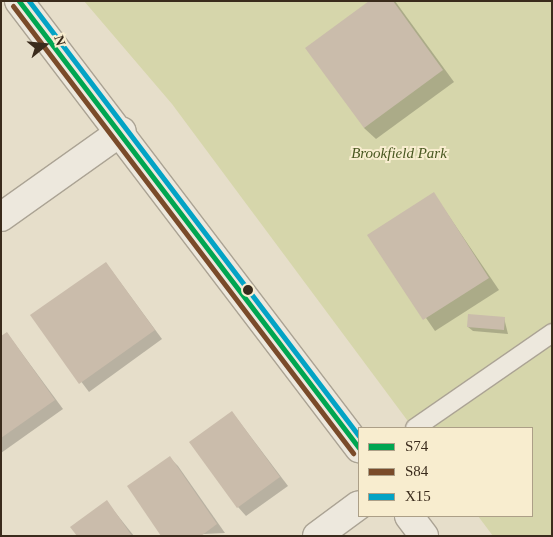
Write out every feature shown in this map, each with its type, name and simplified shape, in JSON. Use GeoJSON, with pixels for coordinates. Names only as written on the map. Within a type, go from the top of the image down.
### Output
{"type":"FeatureCollection","features":[{"type":"Feature","properties":{"kind":"street"},"geometry":{"type":"LineString","coordinates":[[19,1],[122,131],[358,447]]}},
{"type":"Feature","properties":{"kind":"street"},"geometry":{"type":"LineString","coordinates":[[1,217],[122,131]]}},
{"type":"Feature","properties":{"kind":"street"},"geometry":{"type":"LineString","coordinates":[[317,536],[358,506]]}},
{"type":"Feature","properties":{"kind":"street"},"geometry":{"type":"LineString","coordinates":[[410,517],[424,536]]}},
{"type":"Feature","properties":{"kind":"lane"},"geometry":{"type":"LineString","coordinates":[[416,427],[552,333]]}},
{"type":"Feature","properties":{"kind":"green space","name":"Brookfield Park"},"geometry":{"type":"Polygon","coordinates":[[[84,1],[552,1],[552,536],[493,536],[479,517],[533,517],[533,427],[412,427],[172,104],[84,1]]]}},
{"type":"Feature","properties":{"kind":"building"},"geometry":{"type":"Polygon","coordinates":[[[369,1],[393,1],[443,70],[364,128],[305,48],[369,1]]]}},
{"type":"Feature","properties":{"kind":"building"},"geometry":{"type":"Polygon","coordinates":[[[434,192],[489,278],[423,320],[367,235],[434,192]]]}},
{"type":"Feature","properties":{"kind":"building"},"geometry":{"type":"Polygon","coordinates":[[[106,262],[155,330],[79,384],[30,315],[106,262]]]}},
{"type":"Feature","properties":{"kind":"building"},"geometry":{"type":"Polygon","coordinates":[[[468,314],[505,317],[504,330],[467,327],[468,314]]]}},
{"type":"Feature","properties":{"kind":"building"},"geometry":{"type":"Polygon","coordinates":[[[7,332],[55,400],[1,438],[1,336],[7,332]]]}},
{"type":"Feature","properties":{"kind":"building"},"geometry":{"type":"Polygon","coordinates":[[[232,411],[280,477],[237,508],[189,442],[232,411]]]}},
{"type":"Feature","properties":{"kind":"building"},"geometry":{"type":"Polygon","coordinates":[[[170,456],[217,524],[201,536],[161,536],[127,486],[170,456]]]}},
{"type":"Feature","properties":{"kind":"building"},"geometry":{"type":"Polygon","coordinates":[[[107,500],[132,536],[77,536],[70,527],[107,500]]]}},
{"type":"Feature","properties":{"kind":"transit line","name":"S74"},"geometry":{"type":"LineString","coordinates":[[19,1],[358,447]]}},
{"type":"Feature","properties":{"kind":"transit line","name":"X15"},"geometry":{"type":"LineString","coordinates":[[29,1],[358,435]]}},
{"type":"Feature","properties":{"kind":"transit line","name":"S84"},"geometry":{"type":"LineString","coordinates":[[13,6],[353,453]]}}]}
